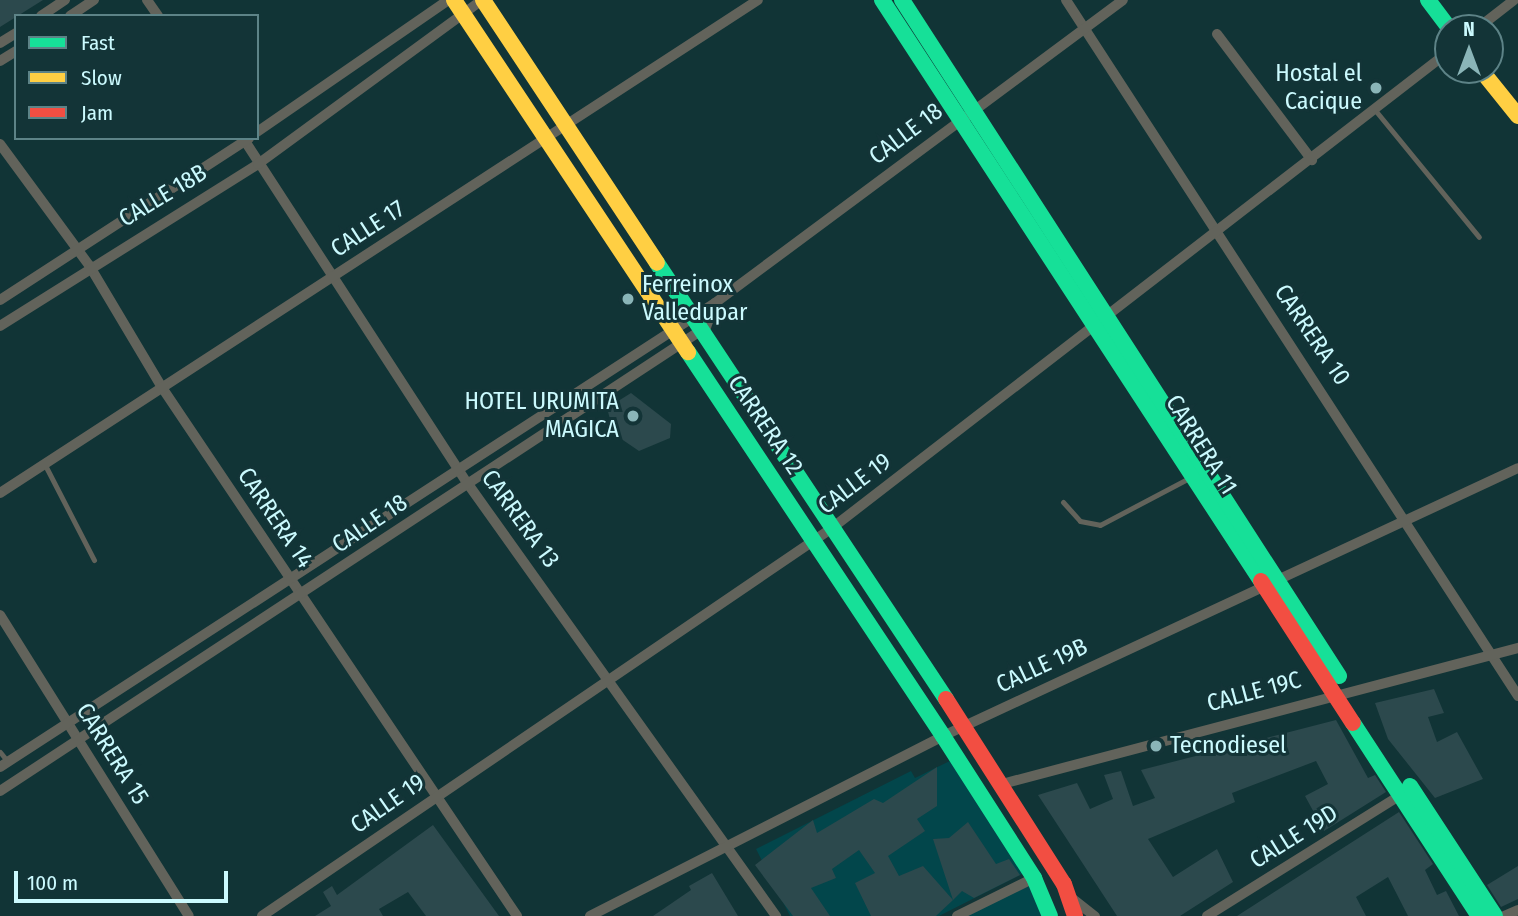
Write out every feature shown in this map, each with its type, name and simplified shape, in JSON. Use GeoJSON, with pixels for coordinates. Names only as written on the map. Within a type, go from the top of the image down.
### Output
{"type":"FeatureCollection","features":[{"type":"Feature","properties":{"kind":"street"},"geometry":{"type":"LineString","coordinates":[[44,14],[65,0]]}},
{"type":"Feature","properties":{"kind":"street"},"geometry":{"type":"LineString","coordinates":[[73,14],[94,0]]}},
{"type":"Feature","properties":{"kind":"street"},"geometry":{"type":"LineString","coordinates":[[259,131],[447,0]]}},
{"type":"Feature","properties":{"kind":"street","name":"CARRERA 12"},"geometry":{"type":"LineString","coordinates":[[454,0],[943,736],[1034,877],[1050,916]]}},
{"type":"Feature","properties":{"kind":"street","name":"CARRERA 12"},"geometry":{"type":"LineString","coordinates":[[482,0],[563,125],[706,327],[961,727],[1003,784],[1058,873],[1075,916]]}},
{"type":"Feature","properties":{"kind":"street","name":"CALLE 18B"},"geometry":{"type":"LineString","coordinates":[[0,326],[89,265],[258,164],[482,0]]}},
{"type":"Feature","properties":{"kind":"street","name":"CALLE 17"},"geometry":{"type":"LineString","coordinates":[[0,494],[758,0]]}},
{"type":"Feature","properties":{"kind":"street","name":"CARRERA 11"},"geometry":{"type":"LineString","coordinates":[[882,0],[959,121],[1105,322]]}},
{"type":"Feature","properties":{"kind":"street","name":"CARRERA 11"},"geometry":{"type":"LineString","coordinates":[[902,0],[1269,581],[1494,916]]}},
{"type":"Feature","properties":{"kind":"street","name":"CARRERA 10"},"geometry":{"type":"LineString","coordinates":[[1066,0],[1407,516],[1518,696]]}},
{"type":"Feature","properties":{"kind":"street","name":"CALLE 18"},"geometry":{"type":"LineString","coordinates":[[4,764],[459,470],[694,312],[715,303],[1084,26],[1123,0]]}},
{"type":"Feature","properties":{"kind":"street"},"geometry":{"type":"LineString","coordinates":[[1496,14],[1514,0]]}},
{"type":"Feature","properties":{"kind":"street"},"geometry":{"type":"LineString","coordinates":[[1217,34],[1312,160]]}},
{"type":"Feature","properties":{"kind":"street","name":"CALLE 19"},"geometry":{"type":"LineString","coordinates":[[262,916],[832,528],[1219,234],[1434,63]]}},
{"type":"Feature","properties":{"kind":"street"},"geometry":{"type":"LineString","coordinates":[[1492,84],[1518,116]]}},
{"type":"Feature","properties":{"kind":"street","name":"CALLE 18B"},"geometry":{"type":"LineString","coordinates":[[0,300],[244,140]]}},
{"type":"Feature","properties":{"kind":"street","name":"CARRERA 13"},"geometry":{"type":"LineString","coordinates":[[246,140],[258,164],[331,278],[468,484],[610,679],[776,916]]}},
{"type":"Feature","properties":{"kind":"street","name":"CARRERA 14"},"geometry":{"type":"LineString","coordinates":[[0,144],[89,265],[163,389],[517,916]]}},
{"type":"Feature","properties":{"kind":"street"},"geometry":{"type":"LineString","coordinates":[[706,327],[715,303]]}},
{"type":"Feature","properties":{"kind":"street","name":"CALLE 18"},"geometry":{"type":"LineString","coordinates":[[0,792],[706,327]]}},
{"type":"Feature","properties":{"kind":"street","name":"CALLE 19B"},"geometry":{"type":"LineString","coordinates":[[590,916],[730,848],[961,727],[1407,516],[1518,468]]}},
{"type":"Feature","properties":{"kind":"street","name":"CARRERA 15"},"geometry":{"type":"LineString","coordinates":[[0,615],[189,916]]}},
{"type":"Feature","properties":{"kind":"street","name":"CALLE 19C"},"geometry":{"type":"LineString","coordinates":[[1003,784],[1343,690],[1518,648]]}},
{"type":"Feature","properties":{"kind":"street","name":"CARRERA 11"},"geometry":{"type":"LineString","coordinates":[[1343,690],[1402,794],[1479,916]]}},
{"type":"Feature","properties":{"kind":"street","name":"CALLE 19D"},"geometry":{"type":"LineString","coordinates":[[1207,916],[1402,794]]}},
{"type":"Feature","properties":{"kind":"street"},"geometry":{"type":"LineString","coordinates":[[957,916],[1034,877]]}},
{"type":"Feature","properties":{"kind":"street"},"geometry":{"type":"LineString","coordinates":[[1069,896],[1095,916]]}},
{"type":"Feature","properties":{"kind":"street"},"geometry":{"type":"LineString","coordinates":[[1504,916],[1518,910]]}},
{"type":"Feature","properties":{"kind":"lane"},"geometry":{"type":"LineString","coordinates":[[1375,110],[1479,237]]}},
{"type":"Feature","properties":{"kind":"lane"},"geometry":{"type":"LineString","coordinates":[[45,465],[94,561]]}},
{"type":"Feature","properties":{"kind":"lane"},"geometry":{"type":"LineString","coordinates":[[1063,502],[1080,521],[1100,525],[1199,471]]}},
{"type":"Feature","properties":{"kind":"lane"},"geometry":{"type":"LineString","coordinates":[[0,752],[4,764]]}},
{"type":"Feature","properties":{"kind":"shaded area"},"geometry":{"type":"Polygon","coordinates":[[[964,754],[1024,873],[939,916],[790,916],[756,849],[911,771],[915,778],[964,754]]]}},
{"type":"Feature","properties":{"kind":"shaded area"},"geometry":{"type":"Polygon","coordinates":[[[1037,880],[1046,916],[959,916],[1037,880]]]}},
{"type":"Feature","properties":{"kind":"building"},"geometry":{"type":"Polygon","coordinates":[[[0,0],[43,0],[21,14],[14,14],[14,18],[0,27],[0,0]]]}},
{"type":"Feature","properties":{"kind":"building","name":"HOTEL URUMITA MAGICA"},"geometry":{"type":"Polygon","coordinates":[[[631,393],[671,424],[670,438],[639,451],[614,434],[607,408],[631,393]]]}},
{"type":"Feature","properties":{"kind":"building"},"geometry":{"type":"Polygon","coordinates":[[[1434,689],[1444,713],[1428,717],[1437,742],[1457,732],[1483,779],[1435,798],[1388,739],[1375,703],[1434,689]]]}},
{"type":"Feature","properties":{"kind":"building"},"geometry":{"type":"Polygon","coordinates":[[[1336,720],[1368,778],[1375,775],[1386,792],[1324,831],[1305,796],[1328,784],[1316,761],[1232,793],[1235,802],[1148,839],[1173,877],[1217,849],[1233,882],[1180,916],[1117,916],[1038,795],[1077,783],[1090,809],[1113,799],[1104,775],[1121,771],[1133,806],[1155,798],[1141,770],[1336,720]]]}},
{"type":"Feature","properties":{"kind":"building"},"geometry":{"type":"Polygon","coordinates":[[[937,767],[937,806],[917,819],[925,831],[888,856],[899,876],[923,866],[953,900],[936,916],[871,916],[855,883],[875,873],[859,850],[832,869],[836,878],[811,888],[830,916],[793,916],[755,865],[813,820],[817,833],[874,799],[883,803],[937,767]]]}},
{"type":"Feature","properties":{"kind":"building"},"geometry":{"type":"Polygon","coordinates":[[[1399,812],[1433,864],[1425,870],[1437,895],[1446,891],[1459,916],[1408,916],[1388,877],[1356,897],[1366,916],[1237,916],[1399,812]]]}},
{"type":"Feature","properties":{"kind":"building"},"geometry":{"type":"Polygon","coordinates":[[[968,822],[996,864],[1009,859],[1020,875],[974,898],[962,891],[953,900],[933,839],[949,838],[968,822]]]}},
{"type":"Feature","properties":{"kind":"building"},"geometry":{"type":"Polygon","coordinates":[[[433,825],[499,916],[426,916],[408,892],[379,909],[383,916],[315,916],[331,906],[323,892],[332,886],[337,895],[433,825]]]}},
{"type":"Feature","properties":{"kind":"building"},"geometry":{"type":"Polygon","coordinates":[[[1518,866],[1518,899],[1501,907],[1487,885],[1518,866]]]}},
{"type":"Feature","properties":{"kind":"building"},"geometry":{"type":"Polygon","coordinates":[[[712,873],[738,916],[653,916],[691,890],[689,886],[712,873]]]}},
{"type":"Feature","properties":{"kind":"traffic: fast"},"geometry":{"type":"LineString","coordinates":[[882,0],[1261,581]]}},
{"type":"Feature","properties":{"kind":"traffic: fast"},"geometry":{"type":"LineString","coordinates":[[902,0],[1339,676]]}},
{"type":"Feature","properties":{"kind":"traffic: fast"},"geometry":{"type":"LineString","coordinates":[[1428,0],[1438,14]]}},
{"type":"Feature","properties":{"kind":"traffic: fast"},"geometry":{"type":"LineString","coordinates":[[657,263],[946,699]]}},
{"type":"Feature","properties":{"kind":"traffic: fast"},"geometry":{"type":"LineString","coordinates":[[688,352],[943,736],[1034,878],[1050,916]]}},
{"type":"Feature","properties":{"kind":"traffic: fast"},"geometry":{"type":"LineString","coordinates":[[1353,723],[1479,916]]}},
{"type":"Feature","properties":{"kind":"traffic: fast"},"geometry":{"type":"LineString","coordinates":[[1410,786],[1495,916]]}},
{"type":"Feature","properties":{"kind":"traffic: slow"},"geometry":{"type":"LineString","coordinates":[[454,0],[688,352]]}},
{"type":"Feature","properties":{"kind":"traffic: slow"},"geometry":{"type":"LineString","coordinates":[[483,0],[657,263]]}},
{"type":"Feature","properties":{"kind":"traffic: slow"},"geometry":{"type":"LineString","coordinates":[[1492,84],[1518,116]]}},
{"type":"Feature","properties":{"kind":"traffic: jam"},"geometry":{"type":"LineString","coordinates":[[1261,581],[1353,723]]}},
{"type":"Feature","properties":{"kind":"traffic: jam"},"geometry":{"type":"LineString","coordinates":[[946,699],[1064,884],[1075,916]]}},
{"type":"Feature","properties":{"kind":"place","name":"Hostal el Cacique"},"geometry":{"type":"Point","coordinates":[1376,88]}},
{"type":"Feature","properties":{"kind":"place","name":"Ferreinox Valledupar"},"geometry":{"type":"Point","coordinates":[628,299]}},
{"type":"Feature","properties":{"kind":"place","name":"HOTEL URUMITA MAGICA"},"geometry":{"type":"Point","coordinates":[633,416]}},
{"type":"Feature","properties":{"kind":"place","name":"Tecnodiesel"},"geometry":{"type":"Point","coordinates":[1156,746]}}]}
